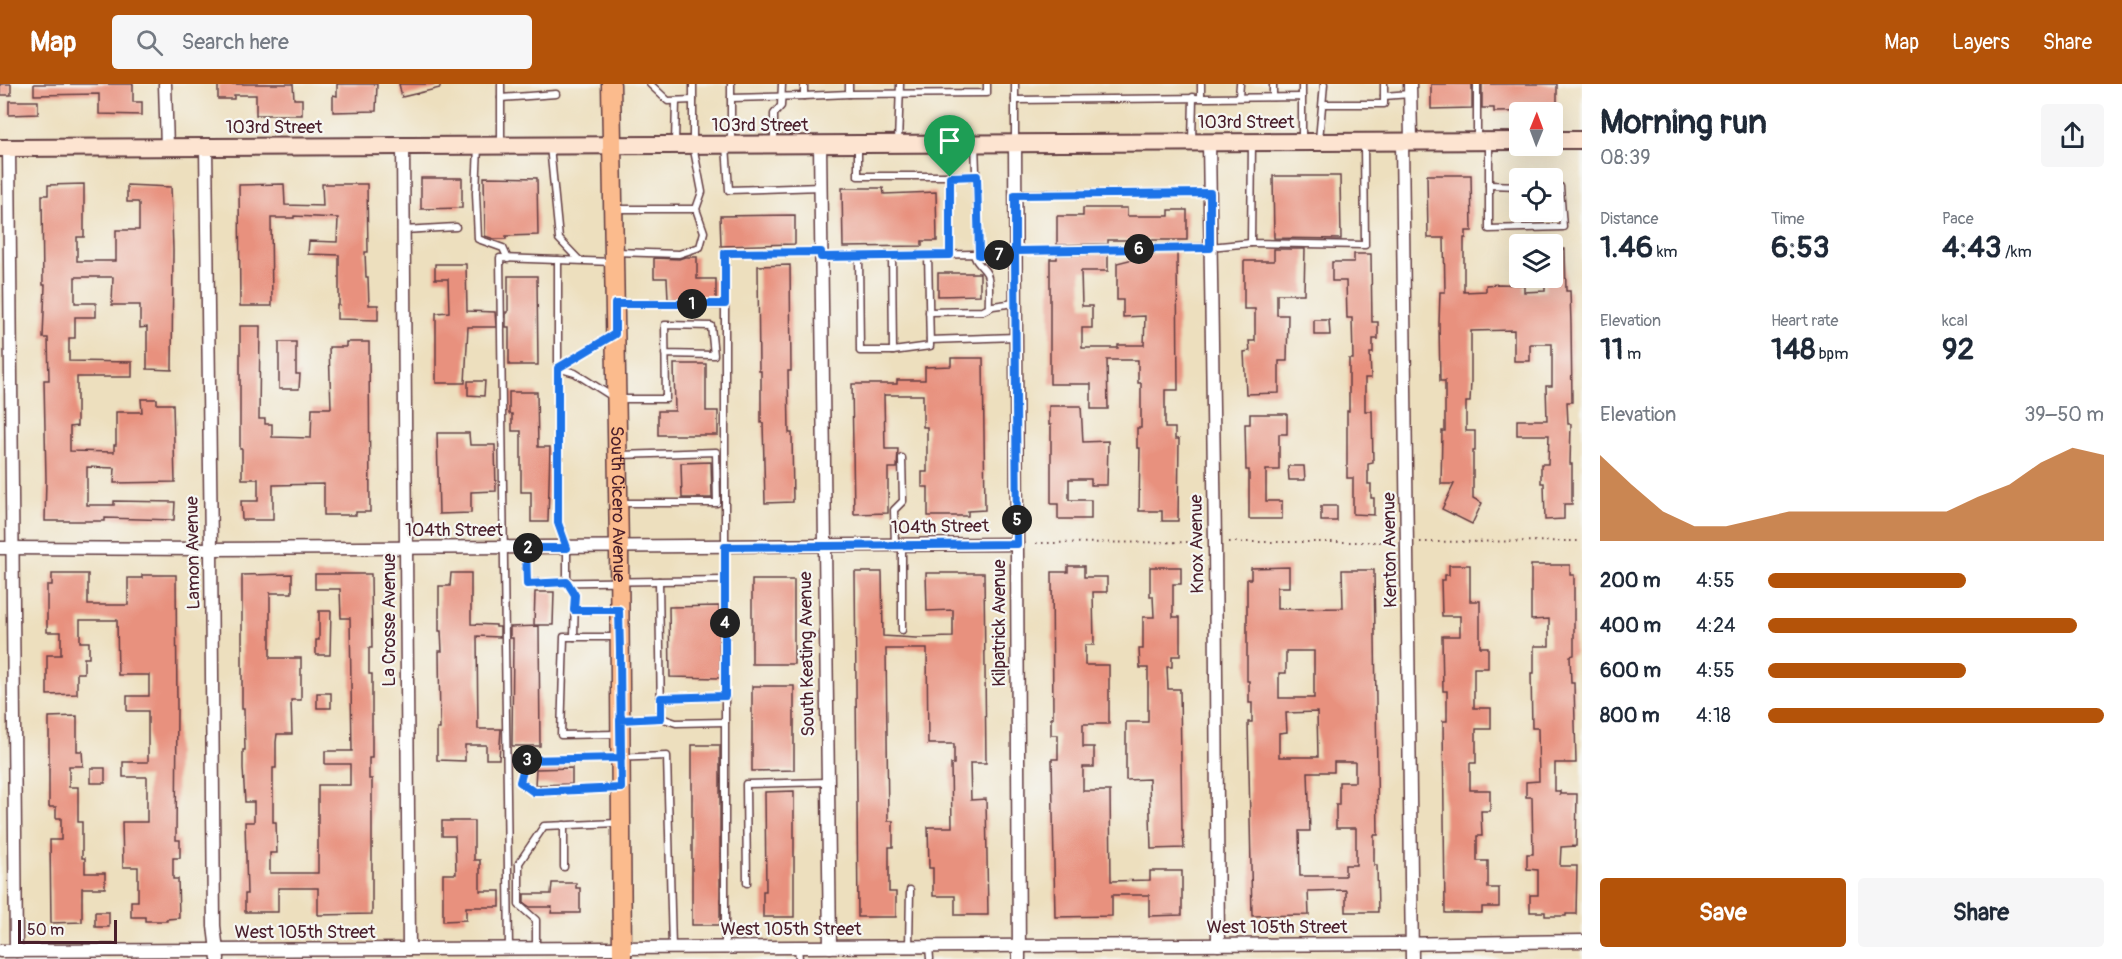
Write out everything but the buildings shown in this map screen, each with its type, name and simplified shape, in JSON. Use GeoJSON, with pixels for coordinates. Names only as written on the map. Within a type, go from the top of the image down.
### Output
{"type":"FeatureCollection","features":[{"type":"Feature","properties":{"kind":"main road","name":"South Cicero Avenue"},"geometry":{"type":"LineString","coordinates":[[612,84],[622,953]]}},
{"type":"Feature","properties":{"kind":"main road"},"geometry":{"type":"LineString","coordinates":[[1563,140],[1582,140]]}},
{"type":"Feature","properties":{"kind":"main road","name":"103rd Street"},"geometry":{"type":"LineString","coordinates":[[5,148],[1509,141]]}},
{"type":"Feature","properties":{"kind":"street"},"geometry":{"type":"LineString","coordinates":[[165,84],[167,147]]}},
{"type":"Feature","properties":{"kind":"street","name":"Kenton Avenue"},"geometry":{"type":"LineString","coordinates":[[1410,89],[1407,141],[1412,959]]}},
{"type":"Feature","properties":{"kind":"street","name":"Knox Avenue"},"geometry":{"type":"LineString","coordinates":[[1209,142],[1218,945]]}},
{"type":"Feature","properties":{"kind":"street","name":"Kilpatrick Avenue"},"geometry":{"type":"LineString","coordinates":[[1015,143],[1019,952]]}},
{"type":"Feature","properties":{"kind":"street","name":"South Keating Avenue"},"geometry":{"type":"LineString","coordinates":[[820,144],[830,947]]}},
{"type":"Feature","properties":{"kind":"street","name":"La Crosse Avenue"},"geometry":{"type":"LineString","coordinates":[[403,146],[409,949]]}},
{"type":"Feature","properties":{"kind":"street","name":"Lamon Avenue"},"geometry":{"type":"LineString","coordinates":[[206,147],[214,926],[217,954]]}},
{"type":"Feature","properties":{"kind":"street"},"geometry":{"type":"LineString","coordinates":[[5,148],[6,548],[16,951]]}},
{"type":"Feature","properties":{"kind":"street","name":"104th Street"},"geometry":{"type":"LineString","coordinates":[[6,548],[567,548],[1017,544]]}},
{"type":"Feature","properties":{"kind":"street","name":"West 105th Street"},"geometry":{"type":"LineString","coordinates":[[0,951],[217,954],[409,949],[517,952],[536,948],[622,953],[672,948],[724,948],[766,953],[798,953],[830,947],[909,946],[930,953],[1218,945],[1582,941]]}},
{"type":"Feature","properties":{"kind":"lane"},"geometry":{"type":"LineString","coordinates":[[501,84],[501,146]]}},
{"type":"Feature","properties":{"kind":"lane"},"geometry":{"type":"LineString","coordinates":[[650,84],[668,101],[693,100]]}},
{"type":"Feature","properties":{"kind":"lane"},"geometry":{"type":"LineString","coordinates":[[517,952],[504,548],[500,258],[579,261],[679,254],[700,247],[704,232],[696,209],[702,192],[693,145],[693,84]]}},
{"type":"Feature","properties":{"kind":"lane"},"geometry":{"type":"LineString","coordinates":[[731,84],[729,190],[821,187]]}},
{"type":"Feature","properties":{"kind":"lane"},"geometry":{"type":"LineString","coordinates":[[774,144],[774,114],[781,106],[782,84]]}},
{"type":"Feature","properties":{"kind":"lane"},"geometry":{"type":"LineString","coordinates":[[804,84],[804,96]]}},
{"type":"Feature","properties":{"kind":"lane"},"geometry":{"type":"LineString","coordinates":[[849,84],[849,94]]}},
{"type":"Feature","properties":{"kind":"lane"},"geometry":{"type":"LineString","coordinates":[[898,144],[900,84]]}},
{"type":"Feature","properties":{"kind":"lane"},"geometry":{"type":"LineString","coordinates":[[731,98],[987,93],[987,84]]}},
{"type":"Feature","properties":{"kind":"lane"},"geometry":{"type":"LineString","coordinates":[[1015,84],[1015,143]]}},
{"type":"Feature","properties":{"kind":"lane"},"geometry":{"type":"LineString","coordinates":[[1201,84],[1201,97]]}},
{"type":"Feature","properties":{"kind":"lane"},"geometry":{"type":"LineString","coordinates":[[1239,97],[1240,84]]}},
{"type":"Feature","properties":{"kind":"lane"},"geometry":{"type":"LineString","coordinates":[[1273,84],[1273,97]]}},
{"type":"Feature","properties":{"kind":"lane"},"geometry":{"type":"LineString","coordinates":[[1302,84],[1310,142]]}},
{"type":"Feature","properties":{"kind":"lane"},"geometry":{"type":"LineString","coordinates":[[1310,142],[1323,104],[1324,84]]}},
{"type":"Feature","properties":{"kind":"lane"},"geometry":{"type":"LineString","coordinates":[[1323,104],[1384,104],[1384,84]]}},
{"type":"Feature","properties":{"kind":"lane"},"geometry":{"type":"LineString","coordinates":[[1477,84],[1489,185],[1489,229],[1563,227],[1563,222]]}},
{"type":"Feature","properties":{"kind":"lane"},"geometry":{"type":"LineString","coordinates":[[1384,96],[1410,89]]}},
{"type":"Feature","properties":{"kind":"lane"},"geometry":{"type":"LineString","coordinates":[[501,98],[556,94]]}},
{"type":"Feature","properties":{"kind":"lane"},"geometry":{"type":"LineString","coordinates":[[1192,142],[1193,97]]}},
{"type":"Feature","properties":{"kind":"lane"},"geometry":{"type":"LineString","coordinates":[[1015,100],[1302,97]]}},
{"type":"Feature","properties":{"kind":"lane"},"geometry":{"type":"LineString","coordinates":[[675,145],[676,101]]}},
{"type":"Feature","properties":{"kind":"lane"},"geometry":{"type":"LineString","coordinates":[[1251,243],[1252,142]]}},
{"type":"Feature","properties":{"kind":"lane"},"geometry":{"type":"LineString","coordinates":[[724,948],[725,253],[859,256],[1001,255],[1015,251],[1210,248],[1251,243],[1365,245],[1364,142]]}},
{"type":"Feature","properties":{"kind":"lane"},"geometry":{"type":"LineString","coordinates":[[858,144],[858,176],[977,176]]}},
{"type":"Feature","properties":{"kind":"lane"},"geometry":{"type":"LineString","coordinates":[[975,144],[977,176],[977,255],[975,260],[988,279],[988,309]]}},
{"type":"Feature","properties":{"kind":"lane"},"geometry":{"type":"LineString","coordinates":[[550,145],[558,239],[579,261]]}},
{"type":"Feature","properties":{"kind":"lane"},"geometry":{"type":"LineString","coordinates":[[478,146],[476,193],[478,240],[503,248],[508,259]]}},
{"type":"Feature","properties":{"kind":"lane"},"geometry":{"type":"LineString","coordinates":[[950,177],[950,255]]}},
{"type":"Feature","properties":{"kind":"lane"},"geometry":{"type":"LineString","coordinates":[[1489,185],[1509,186]]}},
{"type":"Feature","properties":{"kind":"lane"},"geometry":{"type":"LineString","coordinates":[[1015,195],[1210,193]]}},
{"type":"Feature","properties":{"kind":"lane"},"geometry":{"type":"LineString","coordinates":[[613,209],[696,209]]}},
{"type":"Feature","properties":{"kind":"lane"},"geometry":{"type":"LineString","coordinates":[[404,230],[456,227]]}},
{"type":"Feature","properties":{"kind":"lane"},"geometry":{"type":"LineString","coordinates":[[892,255],[893,351]]}},
{"type":"Feature","properties":{"kind":"lane"},"geometry":{"type":"LineString","coordinates":[[859,256],[860,351],[893,351],[930,346],[928,255]]}},
{"type":"Feature","properties":{"kind":"lane"},"geometry":{"type":"LineString","coordinates":[[558,260],[558,523],[567,548],[567,582],[575,595],[574,637]]}},
{"type":"Feature","properties":{"kind":"lane"},"geometry":{"type":"LineString","coordinates":[[929,312],[983,311],[998,305],[1016,303]]}},
{"type":"Feature","properties":{"kind":"lane"},"geometry":{"type":"LineString","coordinates":[[615,304],[725,304]]}},
{"type":"Feature","properties":{"kind":"lane"},"geometry":{"type":"LineString","coordinates":[[558,368],[574,373],[616,399],[666,399],[665,325],[711,326],[714,355]]}},
{"type":"Feature","properties":{"kind":"lane"},"geometry":{"type":"LineString","coordinates":[[558,368],[615,334]]}},
{"type":"Feature","properties":{"kind":"lane"},"geometry":{"type":"LineString","coordinates":[[930,340],[1016,337]]}},
{"type":"Feature","properties":{"kind":"lane"},"geometry":{"type":"LineString","coordinates":[[665,354],[725,354]]}},
{"type":"Feature","properties":{"kind":"lane"},"geometry":{"type":"LineString","coordinates":[[617,455],[716,452],[717,503],[618,503]]}},
{"type":"Feature","properties":{"kind":"lane"},"geometry":{"type":"LineString","coordinates":[[902,458],[903,501],[894,510],[902,630]]}},
{"type":"Feature","properties":{"kind":"lane"},"geometry":{"type":"LineString","coordinates":[[526,548],[527,584],[725,580]]}},
{"type":"Feature","properties":{"kind":"lane"},"geometry":{"type":"LineString","coordinates":[[659,581],[661,718]]}},
{"type":"Feature","properties":{"kind":"lane"},"geometry":{"type":"LineString","coordinates":[[574,610],[619,610]]}},
{"type":"Feature","properties":{"kind":"lane"},"geometry":{"type":"LineString","coordinates":[[620,637],[564,637],[561,735],[620,727],[661,718],[676,723],[725,722]]}},
{"type":"Feature","properties":{"kind":"lane"},"geometry":{"type":"LineString","coordinates":[[661,698],[725,696]]}},
{"type":"Feature","properties":{"kind":"lane"},"geometry":{"type":"LineString","coordinates":[[621,788],[534,792],[520,782],[526,760],[667,756],[672,948]]}},
{"type":"Feature","properties":{"kind":"lane"},"geometry":{"type":"LineString","coordinates":[[747,883],[746,784],[827,782]]}},
{"type":"Feature","properties":{"kind":"lane"},"geometry":{"type":"LineString","coordinates":[[536,948],[536,920],[519,905],[519,863],[544,826],[621,822]]}},
{"type":"Feature","properties":{"kind":"lane"},"geometry":{"type":"LineString","coordinates":[[564,825],[564,867]]}},
{"type":"Feature","properties":{"kind":"lane"},"geometry":{"type":"LineString","coordinates":[[909,946],[910,890]]}},
{"type":"Feature","properties":{"kind":"path"},"geometry":{"type":"LineString","coordinates":[[1417,542],[1582,541]]}},
{"type":"Feature","properties":{"kind":"path"},"geometry":{"type":"LineString","coordinates":[[1036,543],[1203,542]]}},
{"type":"Feature","properties":{"kind":"path"},"geometry":{"type":"LineString","coordinates":[[1226,542],[1399,542]]}},
{"type":"Feature","properties":{"kind":"route"},"geometry":{"type":"LineString","coordinates":[[950,177],[950,255],[821,257],[821,252],[725,253],[725,304],[615,304],[615,334],[558,368],[558,523],[567,548],[526,548],[527,584],[567,582],[575,595],[574,610],[619,610],[620,735],[621,758],[526,760],[520,782],[534,792],[621,788],[620,720],[661,718],[661,698],[725,696],[725,547],[1017,544],[1015,251],[1210,248],[1210,193],[1015,195],[1015,251],[1001,255],[979,255],[977,176],[950,177]]}}]}
